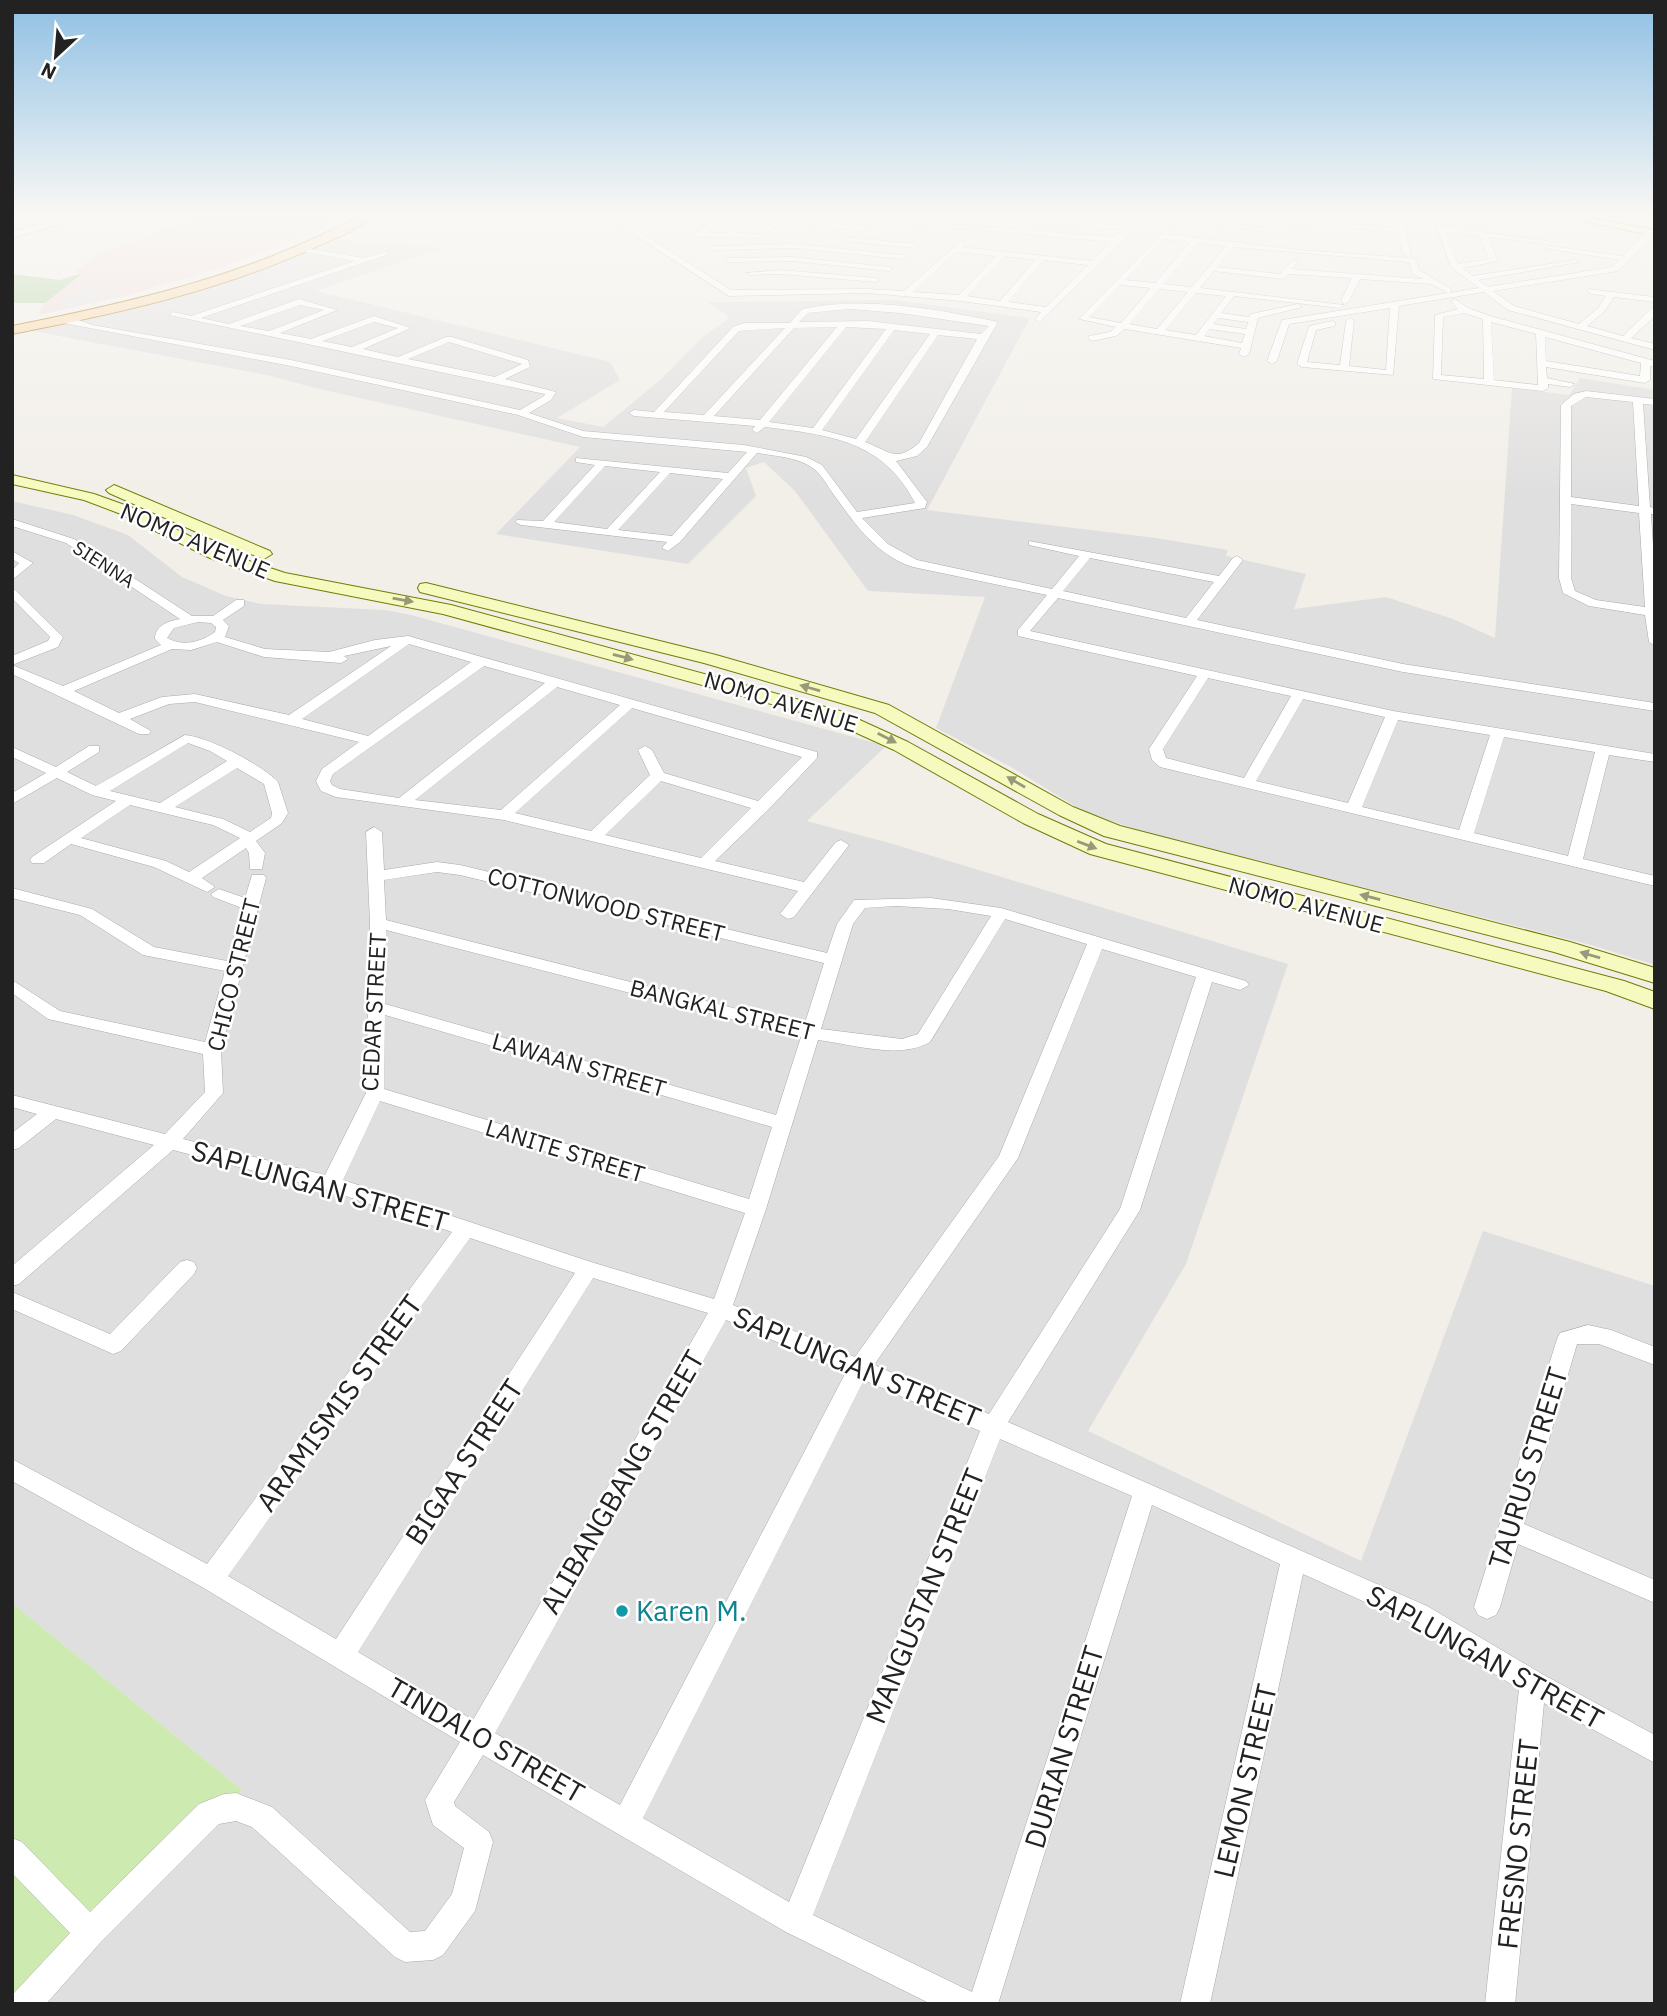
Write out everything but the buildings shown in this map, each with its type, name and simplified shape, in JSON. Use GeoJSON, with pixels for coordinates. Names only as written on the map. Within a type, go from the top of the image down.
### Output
{"type":"FeatureCollection","features":[{"type":"Feature","properties":{"kind":"main road"},"geometry":{"type":"LineString","coordinates":[[12,323],[77,310]]}},
{"type":"Feature","properties":{"kind":"main road"},"geometry":{"type":"LineString","coordinates":[[12,330],[103,310]]}},
{"type":"Feature","properties":{"kind":"main road","name":"NOMO AVENUE"},"geometry":{"type":"LineString","coordinates":[[12,468],[109,489],[181,516],[240,546],[300,566],[480,600],[710,659],[882,709],[1066,811],[1112,831],[1562,947],[1655,976]]}},
{"type":"Feature","properties":{"kind":"main road","name":"NOMO AVENUE"},"geometry":{"type":"LineString","coordinates":[[12,479],[89,497],[127,511],[216,555],[281,577],[445,609],[832,715],[893,741],[1044,828],[1098,849],[1603,983],[1655,1001]]}},
{"type":"Feature","properties":{"kind":"main road"},"geometry":{"type":"LineString","coordinates":[[281,577],[300,566]]}},
{"type":"Feature","properties":{"kind":"street"},"geometry":{"type":"LineString","coordinates":[[191,319],[218,310]]}},
{"type":"Feature","properties":{"kind":"street"},"geometry":{"type":"LineString","coordinates":[[229,327],[276,310]]}},
{"type":"Feature","properties":{"kind":"street"},"geometry":{"type":"LineString","coordinates":[[270,334],[333,310]]}},
{"type":"Feature","properties":{"kind":"street"},"geometry":{"type":"LineString","coordinates":[[706,419],[805,311],[823,310]]}},
{"type":"Feature","properties":{"kind":"street"},"geometry":{"type":"LineString","coordinates":[[868,310],[911,312],[1000,324],[983,337],[923,445],[913,454],[889,459]]}},
{"type":"Feature","properties":{"kind":"street"},"geometry":{"type":"LineString","coordinates":[[1039,319],[1047,310]]}},
{"type":"Feature","properties":{"kind":"street"},"geometry":{"type":"LineString","coordinates":[[1091,310],[1083,319],[1197,338],[1245,350],[1255,316],[1283,310]]}},
{"type":"Feature","properties":{"kind":"street"},"geometry":{"type":"LineString","coordinates":[[1092,338],[1113,334],[1136,310]]}},
{"type":"Feature","properties":{"kind":"street"},"geometry":{"type":"LineString","coordinates":[[1159,332],[1176,310]]}},
{"type":"Feature","properties":{"kind":"street"},"geometry":{"type":"LineString","coordinates":[[1197,338],[1218,310]]}},
{"type":"Feature","properties":{"kind":"street"},"geometry":{"type":"LineString","coordinates":[[1272,361],[1285,322],[1348,310]]}},
{"type":"Feature","properties":{"kind":"street"},"geometry":{"type":"LineString","coordinates":[[1393,310],[1394,314],[1390,373],[1303,364],[1312,328],[1394,314]]}},
{"type":"Feature","properties":{"kind":"street"},"geometry":{"type":"LineString","coordinates":[[1465,310],[1650,363],[1646,380],[1542,363]]}},
{"type":"Feature","properties":{"kind":"street"},"geometry":{"type":"LineString","coordinates":[[1465,310],[1439,315],[1436,377],[1489,383],[1570,384]]}},
{"type":"Feature","properties":{"kind":"street"},"geometry":{"type":"LineString","coordinates":[[1519,310],[1655,347]]}},
{"type":"Feature","properties":{"kind":"street"},"geometry":{"type":"LineString","coordinates":[[1581,327],[1601,310]]}},
{"type":"Feature","properties":{"kind":"street"},"geometry":{"type":"LineString","coordinates":[[1625,340],[1653,310]]}},
{"type":"Feature","properties":{"kind":"street"},"geometry":{"type":"LineString","coordinates":[[100,311],[93,318],[105,328]]}},
{"type":"Feature","properties":{"kind":"street"},"geometry":{"type":"LineString","coordinates":[[173,315],[400,359],[551,392],[548,398],[521,413]]}},
{"type":"Feature","properties":{"kind":"street"},"geometry":{"type":"LineString","coordinates":[[1214,315],[1253,320]]}},
{"type":"Feature","properties":{"kind":"street"},"geometry":{"type":"LineString","coordinates":[[1487,318],[1489,383]]}},
{"type":"Feature","properties":{"kind":"street"},"geometry":{"type":"LineString","coordinates":[[312,342],[374,319],[407,328],[355,350]]}},
{"type":"Feature","properties":{"kind":"street"},"geometry":{"type":"LineString","coordinates":[[57,321],[71,320],[90,327],[291,363],[521,413],[555,428],[583,434],[747,450],[815,464],[881,546],[896,557],[1403,668],[1655,706]]}},
{"type":"Feature","properties":{"kind":"street"},"geometry":{"type":"LineString","coordinates":[[1344,368],[1350,321]]}},
{"type":"Feature","properties":{"kind":"street"},"geometry":{"type":"LineString","coordinates":[[667,550],[729,476],[761,425],[844,324]]}},
{"type":"Feature","properties":{"kind":"street"},"geometry":{"type":"LineString","coordinates":[[656,415],[738,327],[844,324],[892,326],[983,337]]}},
{"type":"Feature","properties":{"kind":"street"},"geometry":{"type":"LineString","coordinates":[[816,431],[892,326]]}},
{"type":"Feature","properties":{"kind":"street"},"geometry":{"type":"LineString","coordinates":[[1206,326],[1250,332]]}},
{"type":"Feature","properties":{"kind":"street"},"geometry":{"type":"LineString","coordinates":[[859,443],[936,331]]}},
{"type":"Feature","properties":{"kind":"street"},"geometry":{"type":"LineString","coordinates":[[1539,333],[1543,384]]}},
{"type":"Feature","properties":{"kind":"street"},"geometry":{"type":"LineString","coordinates":[[400,359],[449,339],[525,362],[527,365],[498,379]]}},
{"type":"Feature","properties":{"kind":"street"},"geometry":{"type":"LineString","coordinates":[[291,363],[333,346]]}},
{"type":"Feature","properties":{"kind":"street"},"geometry":{"type":"LineString","coordinates":[[1590,347],[1593,371]]}},
{"type":"Feature","properties":{"kind":"street"},"geometry":{"type":"LineString","coordinates":[[1651,612],[1592,603],[1569,593],[1565,578],[1566,405],[1577,396],[1587,394],[1655,402]]}},
{"type":"Feature","properties":{"kind":"street"},"geometry":{"type":"LineString","coordinates":[[1638,400],[1649,510],[1651,612],[1655,642]]}},
{"type":"Feature","properties":{"kind":"street"},"geometry":{"type":"LineString","coordinates":[[634,413],[816,431],[859,443],[889,459],[921,502],[920,506],[856,515]]}},
{"type":"Feature","properties":{"kind":"street"},"geometry":{"type":"LineString","coordinates":[[580,460],[729,476]]}},
{"type":"Feature","properties":{"kind":"street"},"geometry":{"type":"LineString","coordinates":[[546,525],[603,463]]}},
{"type":"Feature","properties":{"kind":"street"},"geometry":{"type":"LineString","coordinates":[[610,532],[667,470]]}},
{"type":"Feature","properties":{"kind":"street"},"geometry":{"type":"LineString","coordinates":[[1566,500],[1649,510]]}},
{"type":"Feature","properties":{"kind":"street"},"geometry":{"type":"LineString","coordinates":[[521,522],[676,540]]}},
{"type":"Feature","properties":{"kind":"street"},"geometry":{"type":"LineString","coordinates":[[12,531],[18,523]]}},
{"type":"Feature","properties":{"kind":"street","name":"SIENNA"},"geometry":{"type":"LineString","coordinates":[[18,523],[70,541],[189,619]]}},
{"type":"Feature","properties":{"kind":"street"},"geometry":{"type":"LineString","coordinates":[[1033,543],[1222,580]]}},
{"type":"Feature","properties":{"kind":"street"},"geometry":{"type":"LineString","coordinates":[[12,554],[27,563],[12,576]]}},
{"type":"Feature","properties":{"kind":"street"},"geometry":{"type":"LineString","coordinates":[[1087,554],[1022,633],[1393,715],[1655,758]]}},
{"type":"Feature","properties":{"kind":"street"},"geometry":{"type":"LineString","coordinates":[[1189,622],[1237,560]]}},
{"type":"Feature","properties":{"kind":"street"},"geometry":{"type":"LineString","coordinates":[[12,591],[57,637],[53,644],[12,661]]}},
{"type":"Feature","properties":{"kind":"street"},"geometry":{"type":"LineString","coordinates":[[215,620],[240,603]]}},
{"type":"Feature","properties":{"kind":"street"},"geometry":{"type":"LineString","coordinates":[[189,619],[215,620],[223,626],[221,634],[190,646],[164,642],[161,634],[170,625],[189,619]]}},
{"type":"Feature","properties":{"kind":"street"},"geometry":{"type":"LineString","coordinates":[[216,638],[264,653],[329,656],[368,667]]}},
{"type":"Feature","properties":{"kind":"street"},"geometry":{"type":"LineString","coordinates":[[329,656],[375,644],[408,640],[812,755],[763,807],[704,863]]}},
{"type":"Feature","properties":{"kind":"street"},"geometry":{"type":"LineString","coordinates":[[291,720],[408,640]]}},
{"type":"Feature","properties":{"kind":"street"},"geometry":{"type":"LineString","coordinates":[[63,691],[172,645]]}},
{"type":"Feature","properties":{"kind":"street"},"geometry":{"type":"LineString","coordinates":[[483,660],[327,772],[323,780],[326,788],[337,793],[402,803],[504,815],[807,888]]}},
{"type":"Feature","properties":{"kind":"street"},"geometry":{"type":"LineString","coordinates":[[12,669],[144,731]]}},
{"type":"Feature","properties":{"kind":"street"},"geometry":{"type":"LineString","coordinates":[[1205,673],[1156,749],[1159,760],[1174,767],[1247,785],[1655,881]]}},
{"type":"Feature","properties":{"kind":"street"},"geometry":{"type":"LineString","coordinates":[[402,803],[555,682]]}},
{"type":"Feature","properties":{"kind":"street"},"geometry":{"type":"LineString","coordinates":[[1247,785],[1299,694]]}},
{"type":"Feature","properties":{"kind":"street"},"geometry":{"type":"LineString","coordinates":[[119,718],[167,700],[195,698],[371,741]]}},
{"type":"Feature","properties":{"kind":"street"},"geometry":{"type":"LineString","coordinates":[[504,815],[630,704]]}},
{"type":"Feature","properties":{"kind":"street"},"geometry":{"type":"LineString","coordinates":[[1353,810],[1393,715]]}},
{"type":"Feature","properties":{"kind":"street"},"geometry":{"type":"LineString","coordinates":[[1465,836],[1498,733]]}},
{"type":"Feature","properties":{"kind":"street"},"geometry":{"type":"LineString","coordinates":[[97,792],[185,739],[205,743],[271,782],[280,813],[277,820],[190,879]]}},
{"type":"Feature","properties":{"kind":"street"},"geometry":{"type":"LineString","coordinates":[[12,800],[94,749]]}},
{"type":"Feature","properties":{"kind":"street"},"geometry":{"type":"LineString","coordinates":[[646,750],[658,776],[763,807]]}},
{"type":"Feature","properties":{"kind":"street"},"geometry":{"type":"LineString","coordinates":[[1574,862],[1603,750]]}},
{"type":"Feature","properties":{"kind":"street"},"geometry":{"type":"LineString","coordinates":[[12,751],[97,792],[218,822],[250,839]]}},
{"type":"Feature","properties":{"kind":"street"},"geometry":{"type":"LineString","coordinates":[[163,808],[236,762]]}},
{"type":"Feature","properties":{"kind":"street"},"geometry":{"type":"LineString","coordinates":[[594,837],[658,776]]}},
{"type":"Feature","properties":{"kind":"street"},"geometry":{"type":"LineString","coordinates":[[38,860],[127,800]]}},
{"type":"Feature","properties":{"kind":"street","name":"CEDAR STREET"},"geometry":{"type":"LineString","coordinates":[[331,1184],[375,1093],[378,923],[374,832]]}},
{"type":"Feature","properties":{"kind":"street"},"geometry":{"type":"LineString","coordinates":[[69,839],[160,864],[213,891],[251,906]]}},
{"type":"Feature","properties":{"kind":"street","name":"CHICO STREET"},"geometry":{"type":"LineString","coordinates":[[12,1278],[168,1143],[214,1093],[212,1050],[251,906],[257,872],[257,853],[250,839]]}},
{"type":"Feature","properties":{"kind":"street"},"geometry":{"type":"LineString","coordinates":[[788,914],[841,845]]}},
{"type":"Feature","properties":{"kind":"street","name":"COTTONWOOD STREET"},"geometry":{"type":"LineString","coordinates":[[377,876],[437,867],[460,870],[833,960]]}},
{"type":"Feature","properties":{"kind":"street"},"geometry":{"type":"LineString","coordinates":[[12,894],[86,912],[149,951],[234,968]]}},
{"type":"Feature","properties":{"kind":"street","name":"ALIBANGBANG STREET"},"geometry":{"type":"LineString","coordinates":[[90,1933],[209,1814],[226,1807],[242,1807],[262,1817],[405,1947],[433,1945],[465,1901],[479,1842],[443,1815],[439,1805],[721,1309],[756,1209],[845,925],[860,903],[898,900],[928,901],[1001,913]]}},
{"type":"Feature","properties":{"kind":"street"},"geometry":{"type":"LineString","coordinates":[[1001,913],[1240,985]]}},
{"type":"Feature","properties":{"kind":"street","name":"BANGKAL STREET"},"geometry":{"type":"LineString","coordinates":[[378,923],[810,1033],[887,1045],[915,1043],[924,1038],[1001,913]]}},
{"type":"Feature","properties":{"kind":"street"},"geometry":{"type":"LineString","coordinates":[[626,1822],[860,1367],[1008,1158],[1097,941]]}},
{"type":"Feature","properties":{"kind":"street","name":"MANGUSTAN STREET"},"geometry":{"type":"LineString","coordinates":[[796,1922],[994,1425],[1129,1210],[1206,974]]}},
{"type":"Feature","properties":{"kind":"street"},"geometry":{"type":"LineString","coordinates":[[12,985],[54,1015],[212,1050]]}},
{"type":"Feature","properties":{"kind":"street","name":"LAWAAN STREET"},"geometry":{"type":"LineString","coordinates":[[376,1007],[782,1123]]}},
{"type":"Feature","properties":{"kind":"street","name":"LANITE STREET"},"geometry":{"type":"LineString","coordinates":[[375,1093],[756,1209]]}},
{"type":"Feature","properties":{"kind":"street","name":"SAPLUNGAN STREET"},"geometry":{"type":"LineString","coordinates":[[12,1101],[331,1184],[588,1269],[721,1309],[1145,1491],[1418,1614],[1533,1683],[1655,1750]]}},
{"type":"Feature","properties":{"kind":"street"},"geometry":{"type":"LineString","coordinates":[[12,1143],[52,1112]]}},
{"type":"Feature","properties":{"kind":"street","name":"ARAMISMIS STREET"},"geometry":{"type":"LineString","coordinates":[[211,1578],[466,1228]]}},
{"type":"Feature","properties":{"kind":"street"},"geometry":{"type":"LineString","coordinates":[[12,1300],[113,1345],[187,1268]]}},
{"type":"Feature","properties":{"kind":"street","name":"BIGAA STREET"},"geometry":{"type":"LineString","coordinates":[[341,1655],[588,1269]]}},
{"type":"Feature","properties":{"kind":"street","name":"TAURUS STREET"},"geometry":{"type":"LineString","coordinates":[[1487,1607],[1568,1339],[1577,1333],[1590,1334],[1655,1356]]}},
{"type":"Feature","properties":{"kind":"street","name":"TINDALO STREET"},"geometry":{"type":"LineString","coordinates":[[12,1469],[211,1578],[477,1737],[796,1922],[964,2004]]}},
{"type":"Feature","properties":{"kind":"street","name":"DURIAN STREET"},"geometry":{"type":"LineString","coordinates":[[983,2004],[1145,1491]]}},
{"type":"Feature","properties":{"kind":"street"},"geometry":{"type":"LineString","coordinates":[[1509,1530],[1655,1591]]}},
{"type":"Feature","properties":{"kind":"street","name":"LEMON STREET"},"geometry":{"type":"LineString","coordinates":[[1195,2004],[1294,1559]]}},
{"type":"Feature","properties":{"kind":"street","name":"FRESNO STREET"},"geometry":{"type":"LineString","coordinates":[[1500,2004],[1533,1683]]}},
{"type":"Feature","properties":{"kind":"street"},"geometry":{"type":"LineString","coordinates":[[12,1852],[90,1933],[25,2004]]}},
{"type":"Feature","properties":{"kind":"shaded area"},"geometry":{"type":"Polygon","coordinates":[[[41,310],[60,310],[38,315],[41,310]]]}},
{"type":"Feature","properties":{"kind":"shaded area"},"geometry":{"type":"Polygon","coordinates":[[[119,310],[395,310],[610,362],[620,380],[557,418],[603,427],[659,381],[705,335],[727,320],[727,315],[720,310],[970,310],[1030,318],[927,510],[1156,538],[1228,550],[1226,556],[1306,574],[1294,609],[1386,597],[1453,619],[1495,638],[1512,388],[1569,395],[1580,378],[1655,390],[1655,965],[1591,945],[1141,831],[1083,811],[1011,767],[936,728],[985,597],[868,591],[795,491],[764,462],[746,468],[756,496],[688,564],[496,534],[580,447],[267,375],[32,331],[119,310]]]}},
{"type":"Feature","properties":{"kind":"shaded area"},"geometry":{"type":"Polygon","coordinates":[[[12,501],[73,515],[128,535],[182,577],[226,596],[261,604],[385,610],[411,615],[886,746],[807,821],[893,844],[1288,964],[1186,1264],[1088,1431],[1361,1561],[1483,1231],[1655,1286],[1655,2004],[32,2004],[242,1790],[12,1603],[12,501]]]}},
{"type":"Feature","properties":{"kind":"green space"},"geometry":{"type":"Polygon","coordinates":[[[12,1603],[242,1790],[32,2004],[12,2004],[12,1603]]]}},
{"type":"Feature","properties":{"kind":"place","name":"Karen M."},"geometry":{"type":"Point","coordinates":[622,1611]}}]}
